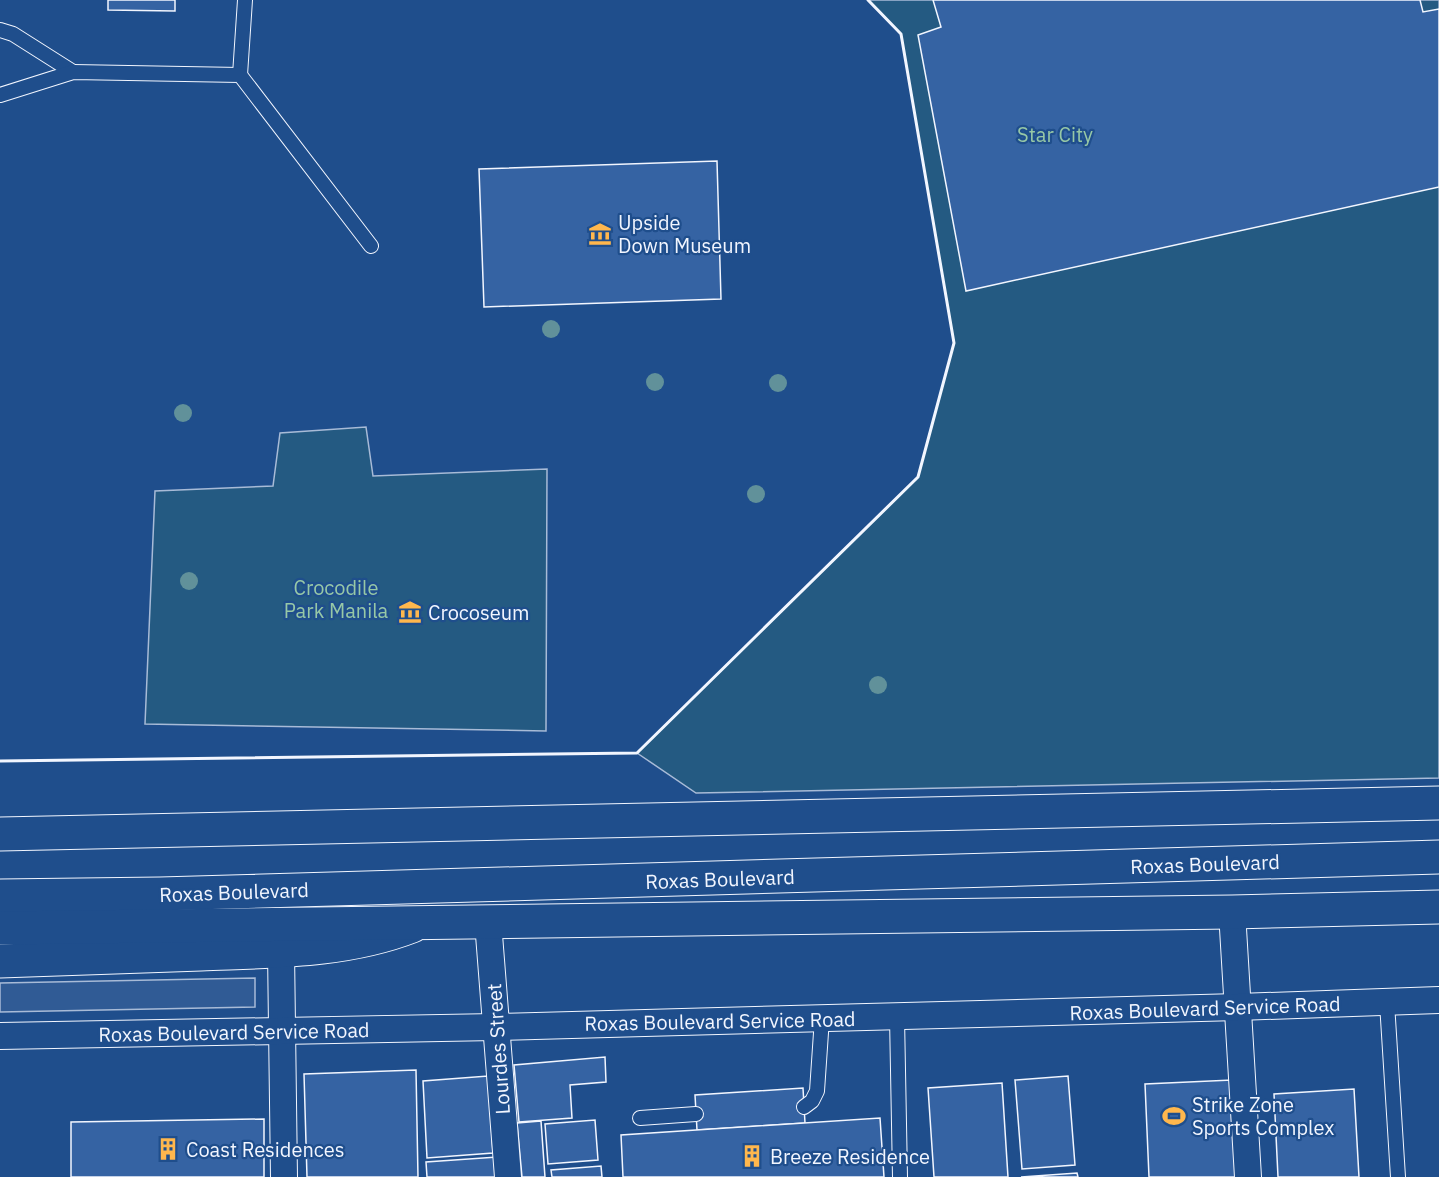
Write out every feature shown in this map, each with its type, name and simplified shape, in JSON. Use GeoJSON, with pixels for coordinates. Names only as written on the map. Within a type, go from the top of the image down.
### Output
{"type":"FeatureCollection","features":[{"type":"Feature","properties":{"kind":"main road"},"geometry":{"type":"LineString","coordinates":[[0,834],[1439,803]]}},
{"type":"Feature","properties":{"kind":"main road","name":"Roxas Boulevard"},"geometry":{"type":"LineString","coordinates":[[0,928],[161,910],[1439,857]]}},
{"type":"Feature","properties":{"kind":"main road","name":"Roxas Boulevard"},"geometry":{"type":"LineString","coordinates":[[0,896],[161,910],[418,923],[1439,907]]}},
{"type":"Feature","properties":{"kind":"main road","name":"Roxas Boulevard"},"geometry":{"type":"LineString","coordinates":[[0,961],[281,951],[358,942],[388,935],[418,923]]}},
{"type":"Feature","properties":{"kind":"street"},"geometry":{"type":"LineString","coordinates":[[1232,912],[1248,1177]]}},
{"type":"Feature","properties":{"kind":"street","name":"Lourdes Street"},"geometry":{"type":"LineString","coordinates":[[488,922],[508,1177]]}},
{"type":"Feature","properties":{"kind":"street"},"geometry":{"type":"LineString","coordinates":[[281,951],[284,1177]]}},
{"type":"Feature","properties":{"kind":"street","name":"Roxas Boulevard Service Road"},"geometry":{"type":"LineString","coordinates":[[0,1036],[897,1017],[1439,1000]]}},
{"type":"Feature","properties":{"kind":"lane"},"geometry":{"type":"LineString","coordinates":[[245,0],[240,75],[371,246]]}},
{"type":"Feature","properties":{"kind":"lane"},"geometry":{"type":"LineString","coordinates":[[0,30],[13,34],[73,72]]}},
{"type":"Feature","properties":{"kind":"lane"},"geometry":{"type":"LineString","coordinates":[[0,95],[73,72],[240,75]]}},
{"type":"Feature","properties":{"kind":"lane"},"geometry":{"type":"LineString","coordinates":[[1387,1003],[1398,1177]]}},
{"type":"Feature","properties":{"kind":"lane"},"geometry":{"type":"LineString","coordinates":[[897,1017],[900,1177]]}},
{"type":"Feature","properties":{"kind":"lane"},"geometry":{"type":"LineString","coordinates":[[804,1107],[812,1101],[817,1091],[822,1018]]}},
{"type":"Feature","properties":{"kind":"lane"},"geometry":{"type":"LineString","coordinates":[[640,1118],[696,1114]]}},
{"type":"Feature","properties":{"kind":"green space"},"geometry":{"type":"Polygon","coordinates":[[[868,0],[1439,0],[1439,778],[696,793],[637,753],[918,477],[954,343],[901,34],[868,0]]]}},
{"type":"Feature","properties":{"kind":"green space","name":"Crocodile Park Manila"},"geometry":{"type":"Polygon","coordinates":[[[366,427],[373,476],[547,469],[546,731],[145,724],[155,491],[273,486],[280,433],[366,427]]]}},
{"type":"Feature","properties":{"kind":"shaded area"},"geometry":{"type":"Polygon","coordinates":[[[255,978],[255,1007],[0,1012],[0,983],[255,978]]]}},
{"type":"Feature","properties":{"kind":"building"},"geometry":{"type":"Polygon","coordinates":[[[108,0],[175,0],[175,11],[108,10],[108,0]]]}},
{"type":"Feature","properties":{"kind":"building","name":"Star City"},"geometry":{"type":"Polygon","coordinates":[[[933,0],[1420,0],[1423,12],[1439,9],[1439,187],[966,291],[918,35],[941,27],[933,0]]]}},
{"type":"Feature","properties":{"kind":"building","name":"Upside Down Museum"},"geometry":{"type":"Polygon","coordinates":[[[717,161],[721,299],[484,307],[479,169],[717,161]]]}},
{"type":"Feature","properties":{"kind":"building"},"geometry":{"type":"Polygon","coordinates":[[[605,1057],[606,1082],[570,1085],[572,1118],[519,1122],[514,1065],[605,1057]]]}},
{"type":"Feature","properties":{"kind":"building"},"geometry":{"type":"Polygon","coordinates":[[[416,1070],[418,1177],[307,1177],[304,1074],[416,1070]]]}},
{"type":"Feature","properties":{"kind":"building"},"geometry":{"type":"Polygon","coordinates":[[[488,1076],[493,1153],[427,1158],[423,1081],[488,1076]]]}},
{"type":"Feature","properties":{"kind":"building"},"geometry":{"type":"Polygon","coordinates":[[[1068,1076],[1075,1165],[1022,1169],[1015,1080],[1068,1076]]]}},
{"type":"Feature","properties":{"kind":"building"},"geometry":{"type":"Polygon","coordinates":[[[1232,1080],[1237,1177],[1149,1177],[1145,1084],[1232,1080]]]}},
{"type":"Feature","properties":{"kind":"building"},"geometry":{"type":"Polygon","coordinates":[[[1002,1083],[1008,1177],[934,1177],[928,1088],[1002,1083]]]}},
{"type":"Feature","properties":{"kind":"building"},"geometry":{"type":"Polygon","coordinates":[[[803,1088],[805,1123],[697,1130],[695,1095],[803,1088]]]}},
{"type":"Feature","properties":{"kind":"building"},"geometry":{"type":"Polygon","coordinates":[[[1354,1089],[1359,1177],[1278,1177],[1274,1094],[1354,1089]]]}},
{"type":"Feature","properties":{"kind":"building","name":"Breeze Residence"},"geometry":{"type":"Polygon","coordinates":[[[880,1118],[884,1177],[623,1177],[621,1135],[880,1118]]]}},
{"type":"Feature","properties":{"kind":"building","name":"Coast Residences"},"geometry":{"type":"Polygon","coordinates":[[[264,1119],[264,1177],[71,1177],[71,1122],[264,1119]]]}},
{"type":"Feature","properties":{"kind":"building"},"geometry":{"type":"Polygon","coordinates":[[[595,1120],[598,1160],[548,1164],[545,1124],[595,1120]]]}},
{"type":"Feature","properties":{"kind":"building"},"geometry":{"type":"Polygon","coordinates":[[[541,1121],[545,1177],[522,1177],[517,1123],[541,1121]]]}},
{"type":"Feature","properties":{"kind":"building"},"geometry":{"type":"Polygon","coordinates":[[[497,1157],[498,1177],[427,1177],[426,1162],[497,1157]]]}},
{"type":"Feature","properties":{"kind":"building"},"geometry":{"type":"Polygon","coordinates":[[[601,1166],[602,1177],[552,1177],[551,1170],[601,1166]]]}},
{"type":"Feature","properties":{"kind":"building"},"geometry":{"type":"Polygon","coordinates":[[[1077,1173],[1078,1177],[1021,1177],[1077,1173]]]}},
{"type":"Feature","properties":{"kind":"wall"},"geometry":{"type":"LineString","coordinates":[[0,761],[637,753],[918,477],[954,343],[901,34],[868,0]]}},
{"type":"Feature","properties":{"kind":"place","name":"Upside Down Museum"},"geometry":{"type":"Point","coordinates":[600,234]}},
{"type":"Feature","properties":{"kind":"place","name":"Crocoseum"},"geometry":{"type":"Point","coordinates":[410,612]}},
{"type":"Feature","properties":{"kind":"place","name":"Strike Zone Sports Complex"},"geometry":{"type":"Point","coordinates":[1174,1116]}},
{"type":"Feature","properties":{"kind":"place","name":"Coast Residences"},"geometry":{"type":"Point","coordinates":[168,1149]}},
{"type":"Feature","properties":{"kind":"place","name":"Breeze Residence"},"geometry":{"type":"Point","coordinates":[752,1156]}}]}
